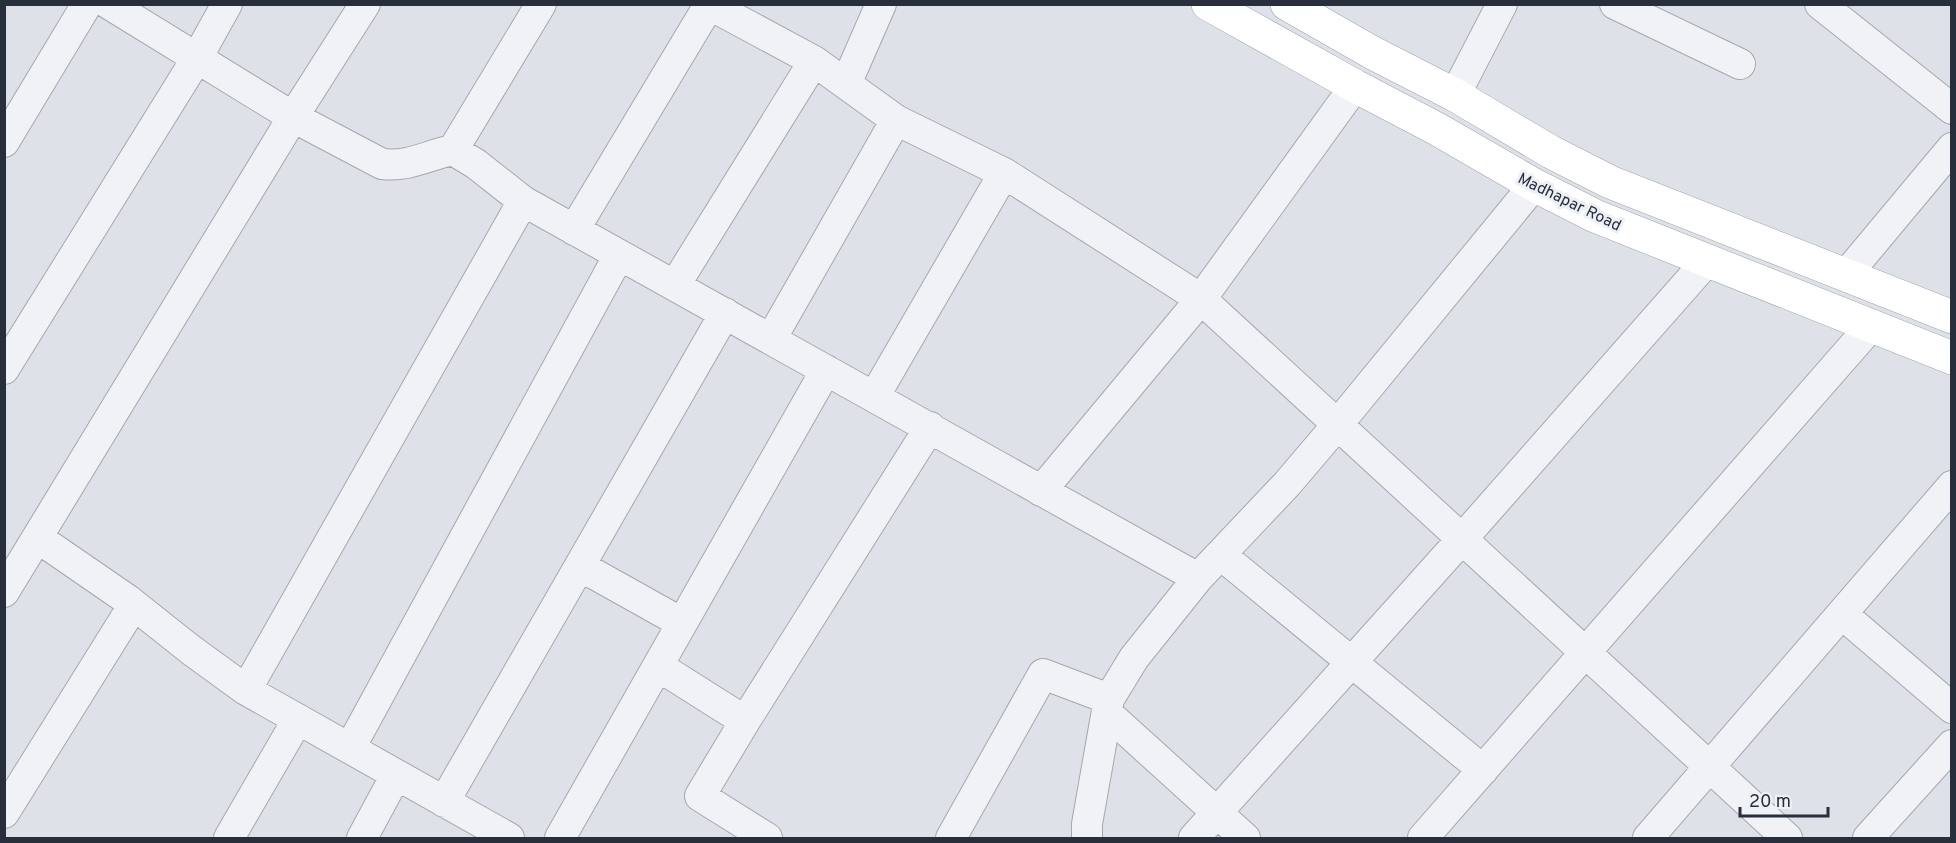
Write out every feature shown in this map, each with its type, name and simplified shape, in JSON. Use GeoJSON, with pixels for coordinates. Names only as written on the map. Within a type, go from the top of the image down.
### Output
{"type":"FeatureCollection","features":[{"type":"Feature","properties":{"kind":"main road","name":"Madhapar Road"},"geometry":{"type":"LineString","coordinates":[[1208,4],[1594,216],[1952,358]]}},
{"type":"Feature","properties":{"kind":"main road"},"geometry":{"type":"LineString","coordinates":[[1308,9],[1373,53],[1455,95],[1551,152],[1610,182],[1952,317]]}},
{"type":"Feature","properties":{"kind":"street"},"geometry":{"type":"LineString","coordinates":[[4,142],[87,4]]}},
{"type":"Feature","properties":{"kind":"street"},"geometry":{"type":"LineString","coordinates":[[109,4],[293,117],[382,164],[396,166],[408,164],[453,150],[476,164],[523,201],[1198,578]]}},
{"type":"Feature","properties":{"kind":"street"},"geometry":{"type":"LineString","coordinates":[[4,369],[197,58],[227,4]]}},
{"type":"Feature","properties":{"kind":"street"},"geometry":{"type":"LineString","coordinates":[[4,592],[293,117],[365,4]]}},
{"type":"Feature","properties":{"kind":"street"},"geometry":{"type":"LineString","coordinates":[[453,150],[541,4]]}},
{"type":"Feature","properties":{"kind":"street"},"geometry":{"type":"LineString","coordinates":[[846,84],[881,4]]}},
{"type":"Feature","properties":{"kind":"street"},"geometry":{"type":"LineString","coordinates":[[1455,95],[1502,4]]}},
{"type":"Feature","properties":{"kind":"street"},"geometry":{"type":"LineString","coordinates":[[1615,4],[1740,64]]}},
{"type":"Feature","properties":{"kind":"street"},"geometry":{"type":"LineString","coordinates":[[1820,4],[1952,109]]}},
{"type":"Feature","properties":{"kind":"street"},"geometry":{"type":"LineString","coordinates":[[574,230],[708,5],[814,61],[896,120],[1004,172],[1201,299],[1786,838]]}},
{"type":"Feature","properties":{"kind":"street"},"geometry":{"type":"LineString","coordinates":[[675,285],[814,61]]}},
{"type":"Feature","properties":{"kind":"street"},"geometry":{"type":"LineString","coordinates":[[1041,491],[1201,299],[1355,86]]}},
{"type":"Feature","properties":{"kind":"street"},"geometry":{"type":"LineString","coordinates":[[771,339],[896,120]]}},
{"type":"Feature","properties":{"kind":"street"},"geometry":{"type":"LineString","coordinates":[[1846,275],[1952,148]]}},
{"type":"Feature","properties":{"kind":"street"},"geometry":{"type":"LineString","coordinates":[[874,397],[1004,172]]}},
{"type":"Feature","properties":{"kind":"street"},"geometry":{"type":"LineString","coordinates":[[1086,838],[1108,706],[1134,658],[1198,578],[1287,484],[1338,424],[1534,185]]}},
{"type":"Feature","properties":{"kind":"street"},"geometry":{"type":"LineString","coordinates":[[246,690],[523,201]]}},
{"type":"Feature","properties":{"kind":"street"},"geometry":{"type":"LineString","coordinates":[[350,748],[620,255]]}},
{"type":"Feature","properties":{"kind":"street"},"geometry":{"type":"LineString","coordinates":[[1194,838],[1707,261]]}},
{"type":"Feature","properties":{"kind":"street"},"geometry":{"type":"LineString","coordinates":[[444,802],[725,313]]}},
{"type":"Feature","properties":{"kind":"street"},"geometry":{"type":"LineString","coordinates":[[1423,838],[1871,326]]}},
{"type":"Feature","properties":{"kind":"street"},"geometry":{"type":"LineString","coordinates":[[560,838],[826,370]]}},
{"type":"Feature","properties":{"kind":"street"},"geometry":{"type":"LineString","coordinates":[[750,834],[700,796],[930,427]]}},
{"type":"Feature","properties":{"kind":"street"},"geometry":{"type":"LineString","coordinates":[[1648,838],[1952,486]]}},
{"type":"Feature","properties":{"kind":"street"},"geometry":{"type":"LineString","coordinates":[[38,538],[128,600],[246,690],[444,802],[496,835]]}},
{"type":"Feature","properties":{"kind":"street"},"geometry":{"type":"LineString","coordinates":[[1221,555],[1482,770]]}},
{"type":"Feature","properties":{"kind":"street"},"geometry":{"type":"LineString","coordinates":[[580,566],[682,622]]}},
{"type":"Feature","properties":{"kind":"street"},"geometry":{"type":"LineString","coordinates":[[4,813],[134,606]]}},
{"type":"Feature","properties":{"kind":"street"},"geometry":{"type":"LineString","coordinates":[[1842,614],[1952,708]]}},
{"type":"Feature","properties":{"kind":"street"},"geometry":{"type":"LineString","coordinates":[[658,666],[745,721]]}},
{"type":"Feature","properties":{"kind":"street"},"geometry":{"type":"LineString","coordinates":[[951,838],[1043,674],[1108,706],[1245,838]]}},
{"type":"Feature","properties":{"kind":"street"},"geometry":{"type":"LineString","coordinates":[[229,838],[298,719]]}},
{"type":"Feature","properties":{"kind":"street"},"geometry":{"type":"LineString","coordinates":[[1868,838],[1952,745]]}},
{"type":"Feature","properties":{"kind":"street"},"geometry":{"type":"LineString","coordinates":[[362,838],[396,775]]}}]}
